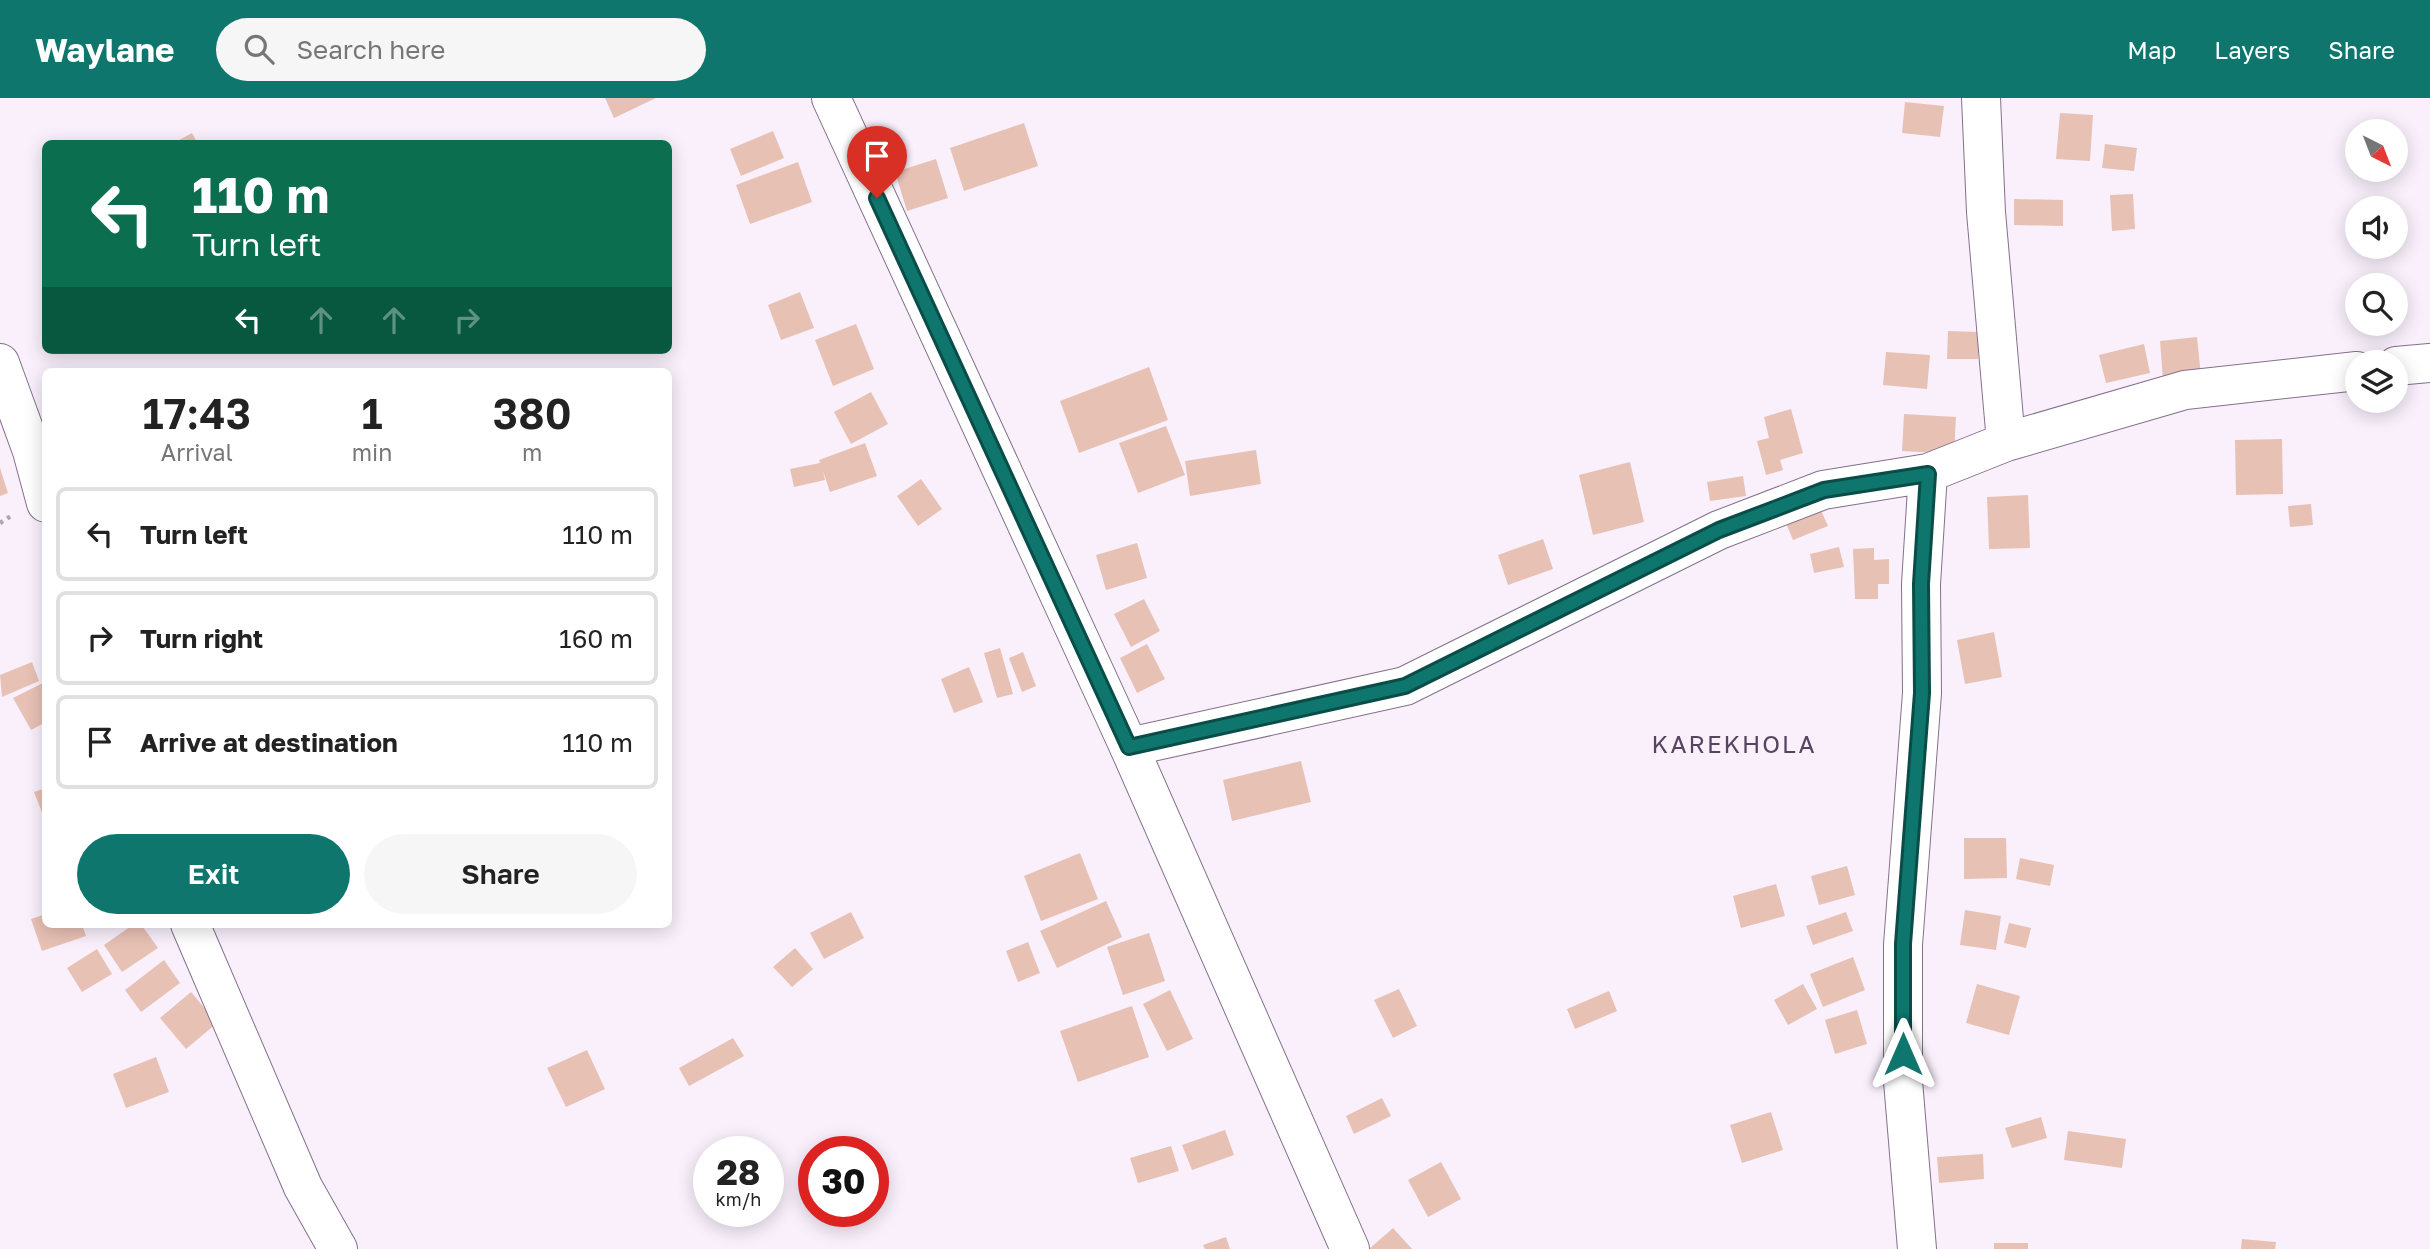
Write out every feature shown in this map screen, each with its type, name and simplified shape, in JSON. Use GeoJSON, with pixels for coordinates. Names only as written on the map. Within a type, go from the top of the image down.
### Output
{"type":"FeatureCollection","features":[{"type":"Feature","properties":{"kind":"street"},"geometry":{"type":"LineString","coordinates":[[831,98],[1129,747],[1350,1249]]}},
{"type":"Feature","properties":{"kind":"street"},"geometry":{"type":"LineString","coordinates":[[1982,98],[1986,212],[2006,442]]}},
{"type":"Feature","properties":{"kind":"street"},"geometry":{"type":"LineString","coordinates":[[0,363],[32,451],[42,488]]}},
{"type":"Feature","properties":{"kind":"street"},"geometry":{"type":"LineString","coordinates":[[2408,365],[2430,363]]}},
{"type":"Feature","properties":{"kind":"street"},"geometry":{"type":"LineString","coordinates":[[1129,747],[1405,686],[1719,530],[1824,490],[1928,474],[2006,442],[2185,390],[2345,372]]}},
{"type":"Feature","properties":{"kind":"street"},"geometry":{"type":"LineString","coordinates":[[1917,1249],[1903,1081],[1903,944],[1922,693],[1921,584],[1928,474]]}},
{"type":"Feature","properties":{"kind":"street"},"geometry":{"type":"LineString","coordinates":[[192,928],[303,1187],[338,1249]]}},
{"type":"Feature","properties":{"kind":"building"},"geometry":{"type":"Polygon","coordinates":[[[605,98],[656,98],[614,118],[605,98]]]}},
{"type":"Feature","properties":{"kind":"building"},"geometry":{"type":"Polygon","coordinates":[[[1905,102],[1944,106],[1940,137],[1902,133],[1905,102]]]}},
{"type":"Feature","properties":{"kind":"building"},"geometry":{"type":"Polygon","coordinates":[[[2060,113],[2093,115],[2090,161],[2056,159],[2060,113]]]}},
{"type":"Feature","properties":{"kind":"building"},"geometry":{"type":"Polygon","coordinates":[[[1024,123],[1038,166],[964,191],[950,148],[1024,123]]]}},
{"type":"Feature","properties":{"kind":"building"},"geometry":{"type":"Polygon","coordinates":[[[773,131],[784,158],[741,176],[730,149],[773,131]]]}},
{"type":"Feature","properties":{"kind":"building"},"geometry":{"type":"Polygon","coordinates":[[[192,133],[196,140],[179,140],[192,133]]]}},
{"type":"Feature","properties":{"kind":"building"},"geometry":{"type":"Polygon","coordinates":[[[2105,144],[2137,148],[2134,171],[2102,168],[2105,144]]]}},
{"type":"Feature","properties":{"kind":"building"},"geometry":{"type":"Polygon","coordinates":[[[936,159],[948,198],[907,211],[895,172],[936,159]]]}},
{"type":"Feature","properties":{"kind":"building"},"geometry":{"type":"Polygon","coordinates":[[[798,162],[812,202],[750,224],[736,185],[798,162]]]}},
{"type":"Feature","properties":{"kind":"building"},"geometry":{"type":"Polygon","coordinates":[[[2133,194],[2135,229],[2112,231],[2110,195],[2133,194]]]}},
{"type":"Feature","properties":{"kind":"building"},"geometry":{"type":"Polygon","coordinates":[[[2014,199],[2063,200],[2063,226],[2014,225],[2014,199]]]}},
{"type":"Feature","properties":{"kind":"building"},"geometry":{"type":"Polygon","coordinates":[[[800,292],[814,328],[781,340],[768,305],[800,292]]]}},
{"type":"Feature","properties":{"kind":"building"},"geometry":{"type":"Polygon","coordinates":[[[856,324],[874,369],[833,386],[815,340],[856,324]]]}},
{"type":"Feature","properties":{"kind":"building"},"geometry":{"type":"Polygon","coordinates":[[[1948,331],[1979,332],[1978,359],[1947,359],[1948,331]]]}},
{"type":"Feature","properties":{"kind":"building"},"geometry":{"type":"Polygon","coordinates":[[[2197,337],[2201,376],[2163,380],[2160,341],[2197,337]]]}},
{"type":"Feature","properties":{"kind":"building"},"geometry":{"type":"Polygon","coordinates":[[[2144,344],[2150,373],[2106,383],[2099,355],[2144,344]]]}},
{"type":"Feature","properties":{"kind":"building"},"geometry":{"type":"Polygon","coordinates":[[[1886,352],[1930,355],[1927,389],[1883,385],[1886,352]]]}},
{"type":"Feature","properties":{"kind":"building"},"geometry":{"type":"Polygon","coordinates":[[[1149,367],[1168,420],[1079,453],[1060,401],[1149,367]]]}},
{"type":"Feature","properties":{"kind":"building"},"geometry":{"type":"Polygon","coordinates":[[[871,392],[888,424],[851,444],[834,412],[871,392]]]}},
{"type":"Feature","properties":{"kind":"building"},"geometry":{"type":"Polygon","coordinates":[[[1791,409],[1803,453],[1780,460],[1783,470],[1766,475],[1757,441],[1769,438],[1764,417],[1791,409]]]}},
{"type":"Feature","properties":{"kind":"building"},"geometry":{"type":"Polygon","coordinates":[[[1904,414],[1956,417],[1954,454],[1902,451],[1904,414]]]}},
{"type":"Feature","properties":{"kind":"building"},"geometry":{"type":"Polygon","coordinates":[[[1166,426],[1185,475],[1138,493],[1119,443],[1166,426]]]}},
{"type":"Feature","properties":{"kind":"building"},"geometry":{"type":"Polygon","coordinates":[[[2282,439],[2283,494],[2236,495],[2235,440],[2282,439]]]}},
{"type":"Feature","properties":{"kind":"building"},"geometry":{"type":"Polygon","coordinates":[[[865,443],[877,476],[830,492],[823,471],[825,480],[794,487],[790,469],[820,463],[819,460],[865,443]]]}},
{"type":"Feature","properties":{"kind":"building"},"geometry":{"type":"Polygon","coordinates":[[[1256,450],[1261,484],[1190,496],[1185,461],[1256,450]]]}},
{"type":"Feature","properties":{"kind":"building"},"geometry":{"type":"Polygon","coordinates":[[[1630,462],[1644,522],[1593,535],[1579,475],[1630,462]]]}},
{"type":"Feature","properties":{"kind":"building"},"geometry":{"type":"Polygon","coordinates":[[[0,468],[8,493],[0,496],[0,468]]]}},
{"type":"Feature","properties":{"kind":"building"},"geometry":{"type":"Polygon","coordinates":[[[1743,476],[1746,496],[1710,501],[1707,482],[1743,476]]]}},
{"type":"Feature","properties":{"kind":"building"},"geometry":{"type":"Polygon","coordinates":[[[921,479],[942,509],[918,526],[897,496],[921,479]]]}},
{"type":"Feature","properties":{"kind":"building"},"geometry":{"type":"Polygon","coordinates":[[[2028,495],[2030,548],[1989,549],[1987,497],[2028,495]]]}},
{"type":"Feature","properties":{"kind":"building"},"geometry":{"type":"Polygon","coordinates":[[[2311,504],[2313,525],[2290,527],[2288,506],[2311,504]]]}},
{"type":"Feature","properties":{"kind":"building"},"geometry":{"type":"Polygon","coordinates":[[[1820,508],[1828,526],[1793,540],[1786,523],[1820,508]]]}},
{"type":"Feature","properties":{"kind":"building"},"geometry":{"type":"Polygon","coordinates":[[[1543,539],[1553,569],[1508,585],[1498,555],[1543,539]]]}},
{"type":"Feature","properties":{"kind":"building"},"geometry":{"type":"Polygon","coordinates":[[[1137,543],[1147,578],[1106,590],[1096,555],[1137,543]]]}},
{"type":"Feature","properties":{"kind":"building"},"geometry":{"type":"Polygon","coordinates":[[[1839,547],[1844,567],[1814,573],[1810,554],[1839,547]]]}},
{"type":"Feature","properties":{"kind":"building"},"geometry":{"type":"Polygon","coordinates":[[[1874,548],[1874,560],[1889,559],[1889,584],[1878,584],[1878,599],[1855,599],[1853,549],[1874,548]]]}},
{"type":"Feature","properties":{"kind":"building"},"geometry":{"type":"Polygon","coordinates":[[[1144,599],[1160,631],[1131,647],[1114,614],[1144,599]]]}},
{"type":"Feature","properties":{"kind":"building"},"geometry":{"type":"Polygon","coordinates":[[[1994,632],[2002,677],[1965,684],[1957,640],[1994,632]]]}},
{"type":"Feature","properties":{"kind":"building"},"geometry":{"type":"Polygon","coordinates":[[[1147,644],[1165,679],[1137,693],[1120,658],[1147,644]]]}},
{"type":"Feature","properties":{"kind":"building"},"geometry":{"type":"Polygon","coordinates":[[[1000,648],[1013,694],[997,698],[984,653],[1000,648]]]}},
{"type":"Feature","properties":{"kind":"building"},"geometry":{"type":"Polygon","coordinates":[[[1023,652],[1036,686],[1022,692],[1009,658],[1023,652]]]}},
{"type":"Feature","properties":{"kind":"building"},"geometry":{"type":"Polygon","coordinates":[[[32,662],[39,681],[2,697],[0,675],[32,662]]]}},
{"type":"Feature","properties":{"kind":"building"},"geometry":{"type":"Polygon","coordinates":[[[969,667],[983,702],[954,713],[941,679],[969,667]]]}},
{"type":"Feature","properties":{"kind":"building"},"geometry":{"type":"Polygon","coordinates":[[[42,684],[42,724],[31,730],[13,698],[42,684]]]}},
{"type":"Feature","properties":{"kind":"building"},"geometry":{"type":"Polygon","coordinates":[[[1301,761],[1311,802],[1232,821],[1223,780],[1301,761]]]}},
{"type":"Feature","properties":{"kind":"building"},"geometry":{"type":"Polygon","coordinates":[[[42,789],[42,812],[34,792],[42,789]]]}},
{"type":"Feature","properties":{"kind":"building"},"geometry":{"type":"Polygon","coordinates":[[[1964,838],[2006,838],[2007,878],[1964,879],[1964,838]]]}},
{"type":"Feature","properties":{"kind":"building"},"geometry":{"type":"Polygon","coordinates":[[[1080,853],[1098,899],[1041,921],[1024,876],[1080,853]]]}},
{"type":"Feature","properties":{"kind":"building"},"geometry":{"type":"Polygon","coordinates":[[[2020,858],[2054,865],[2050,886],[2016,879],[2020,858]]]}},
{"type":"Feature","properties":{"kind":"building"},"geometry":{"type":"Polygon","coordinates":[[[1847,866],[1855,895],[1819,905],[1811,876],[1847,866]]]}},
{"type":"Feature","properties":{"kind":"building"},"geometry":{"type":"Polygon","coordinates":[[[1776,884],[1785,916],[1741,928],[1733,896],[1776,884]]]}},
{"type":"Feature","properties":{"kind":"building"},"geometry":{"type":"Polygon","coordinates":[[[1106,901],[1122,937],[1057,968],[1040,931],[1106,901]]]}},
{"type":"Feature","properties":{"kind":"building"},"geometry":{"type":"Polygon","coordinates":[[[1965,910],[2001,916],[1996,950],[1960,945],[1965,910]]]}},
{"type":"Feature","properties":{"kind":"building"},"geometry":{"type":"Polygon","coordinates":[[[851,912],[864,938],[824,959],[810,933],[851,912]]]}},
{"type":"Feature","properties":{"kind":"building"},"geometry":{"type":"Polygon","coordinates":[[[1846,912],[1853,931],[1813,945],[1806,926],[1846,912]]]}},
{"type":"Feature","properties":{"kind":"building"},"geometry":{"type":"Polygon","coordinates":[[[42,915],[42,928],[83,928],[86,936],[42,951],[31,919],[42,915]]]}},
{"type":"Feature","properties":{"kind":"building"},"geometry":{"type":"Polygon","coordinates":[[[2009,923],[2031,928],[2026,948],[2004,943],[2009,923]]]}},
{"type":"Feature","properties":{"kind":"building"},"geometry":{"type":"Polygon","coordinates":[[[128,928],[144,928],[158,948],[122,972],[104,945],[128,928]]]}},
{"type":"Feature","properties":{"kind":"building"},"geometry":{"type":"Polygon","coordinates":[[[1149,933],[1165,981],[1123,995],[1107,947],[1149,933]]]}},
{"type":"Feature","properties":{"kind":"building"},"geometry":{"type":"Polygon","coordinates":[[[1028,942],[1040,973],[1018,982],[1006,951],[1028,942]]]}},
{"type":"Feature","properties":{"kind":"building"},"geometry":{"type":"Polygon","coordinates":[[[795,948],[813,969],[792,987],[773,967],[795,948]]]}},
{"type":"Feature","properties":{"kind":"building"},"geometry":{"type":"Polygon","coordinates":[[[97,949],[112,974],[82,992],[67,968],[97,949]]]}},
{"type":"Feature","properties":{"kind":"building"},"geometry":{"type":"Polygon","coordinates":[[[1853,957],[1865,990],[1823,1007],[1810,974],[1853,957]]]}},
{"type":"Feature","properties":{"kind":"building"},"geometry":{"type":"Polygon","coordinates":[[[164,960],[180,983],[141,1012],[125,990],[164,960]]]}},
{"type":"Feature","properties":{"kind":"building"},"geometry":{"type":"Polygon","coordinates":[[[1803,984],[1817,1009],[1788,1025],[1774,1000],[1803,984]]]}},
{"type":"Feature","properties":{"kind":"building"},"geometry":{"type":"Polygon","coordinates":[[[1977,984],[2020,996],[2009,1035],[1966,1023],[1977,984]]]}},
{"type":"Feature","properties":{"kind":"building"},"geometry":{"type":"Polygon","coordinates":[[[1399,989],[1417,1026],[1393,1038],[1374,1000],[1399,989]]]}},
{"type":"Feature","properties":{"kind":"building"},"geometry":{"type":"Polygon","coordinates":[[[1170,990],[1193,1039],[1167,1051],[1143,1004],[1170,990]]]}},
{"type":"Feature","properties":{"kind":"building"},"geometry":{"type":"Polygon","coordinates":[[[1609,991],[1617,1011],[1575,1029],[1567,1009],[1609,991]]]}},
{"type":"Feature","properties":{"kind":"building"},"geometry":{"type":"Polygon","coordinates":[[[191,992],[217,1023],[186,1049],[160,1018],[191,992]]]}},
{"type":"Feature","properties":{"kind":"building"},"geometry":{"type":"Polygon","coordinates":[[[1132,1006],[1149,1057],[1078,1082],[1060,1031],[1132,1006]]]}},
{"type":"Feature","properties":{"kind":"building"},"geometry":{"type":"Polygon","coordinates":[[[1857,1010],[1867,1044],[1835,1054],[1825,1020],[1857,1010]]]}},
{"type":"Feature","properties":{"kind":"building"},"geometry":{"type":"Polygon","coordinates":[[[733,1038],[744,1056],[689,1086],[679,1068],[733,1038]]]}},
{"type":"Feature","properties":{"kind":"building"},"geometry":{"type":"Polygon","coordinates":[[[587,1050],[605,1089],[566,1107],[547,1068],[587,1050]]]}},
{"type":"Feature","properties":{"kind":"building"},"geometry":{"type":"Polygon","coordinates":[[[156,1057],[169,1092],[126,1108],[113,1074],[156,1057]]]}},
{"type":"Feature","properties":{"kind":"building"},"geometry":{"type":"Polygon","coordinates":[[[1382,1098],[1391,1116],[1354,1134],[1346,1116],[1382,1098]]]}},
{"type":"Feature","properties":{"kind":"building"},"geometry":{"type":"Polygon","coordinates":[[[1771,1112],[1783,1150],[1742,1163],[1730,1125],[1771,1112]]]}},
{"type":"Feature","properties":{"kind":"building"},"geometry":{"type":"Polygon","coordinates":[[[2041,1117],[2047,1138],[2012,1148],[2005,1128],[2041,1117]]]}},
{"type":"Feature","properties":{"kind":"building"},"geometry":{"type":"Polygon","coordinates":[[[1225,1130],[1234,1155],[1192,1170],[1182,1145],[1225,1130]]]}},
{"type":"Feature","properties":{"kind":"building"},"geometry":{"type":"Polygon","coordinates":[[[2068,1131],[2126,1139],[2122,1168],[2064,1160],[2068,1131]]]}},
{"type":"Feature","properties":{"kind":"building"},"geometry":{"type":"Polygon","coordinates":[[[1171,1146],[1179,1171],[1138,1183],[1130,1158],[1171,1146]]]}},
{"type":"Feature","properties":{"kind":"building"},"geometry":{"type":"Polygon","coordinates":[[[1983,1154],[1984,1179],[1939,1183],[1937,1157],[1983,1154]]]}},
{"type":"Feature","properties":{"kind":"building"},"geometry":{"type":"Polygon","coordinates":[[[1441,1162],[1461,1199],[1428,1217],[1408,1180],[1441,1162]]]}},
{"type":"Feature","properties":{"kind":"building"},"geometry":{"type":"Polygon","coordinates":[[[1393,1228],[1412,1249],[1369,1249],[1393,1228]]]}},
{"type":"Feature","properties":{"kind":"building"},"geometry":{"type":"Polygon","coordinates":[[[1226,1237],[1230,1249],[1205,1249],[1203,1245],[1226,1237]]]}},
{"type":"Feature","properties":{"kind":"building"},"geometry":{"type":"Polygon","coordinates":[[[2242,1239],[2276,1242],[2275,1249],[2241,1249],[2242,1239]]]}},
{"type":"Feature","properties":{"kind":"building"},"geometry":{"type":"Polygon","coordinates":[[[1994,1243],[2028,1243],[2028,1249],[1994,1249],[1994,1243]]]}},
{"type":"Feature","properties":{"kind":"district","name":"KAREKHOLA"},"geometry":{"type":"Point","coordinates":[1734,743]}},
{"type":"Feature","properties":{"kind":"route"},"geometry":{"type":"LineString","coordinates":[[877,198],[1129,747],[1405,686],[1519,632],[1719,530],[1824,490],[1928,474],[1921,584],[1922,693],[1903,944],[1903,1054]]}}]}
